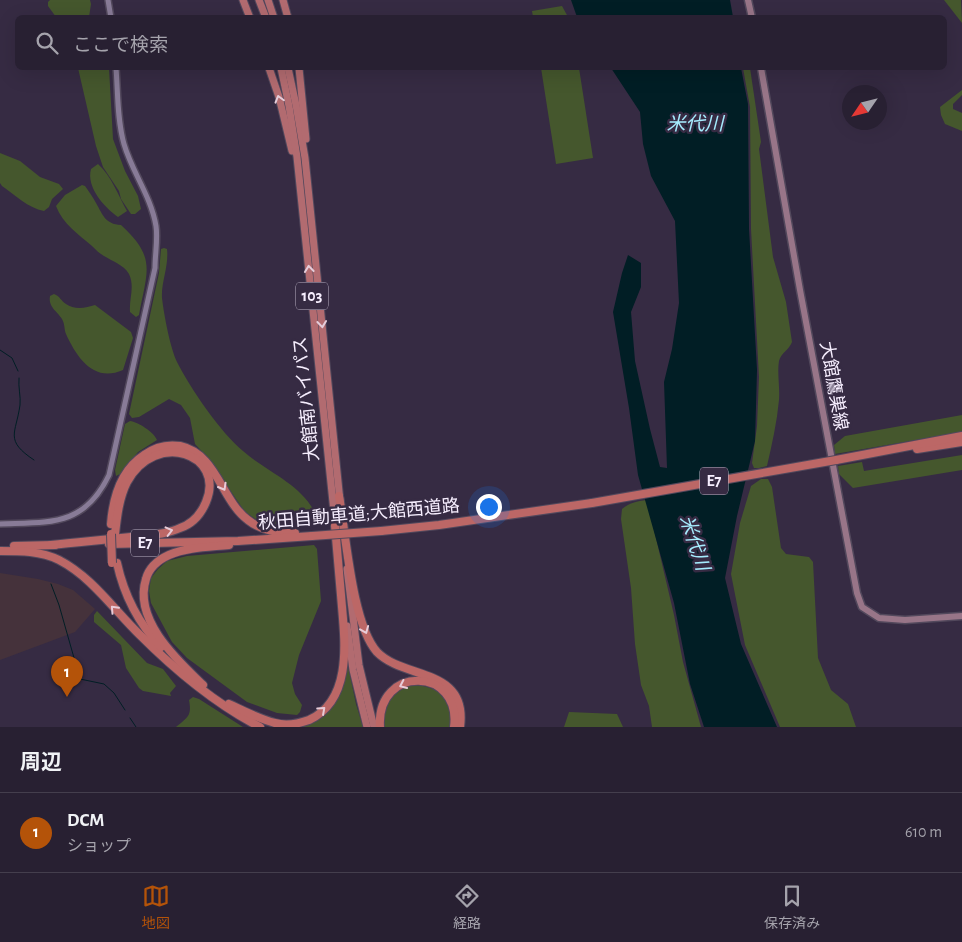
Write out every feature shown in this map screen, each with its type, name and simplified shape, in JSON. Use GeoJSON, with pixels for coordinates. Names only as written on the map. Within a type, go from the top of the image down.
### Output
{"type":"FeatureCollection","features":[{"type":"Feature","properties":{"kind":"highway"},"geometry":{"type":"LineString","coordinates":[[244,0],[249,15]]}},
{"type":"Feature","properties":{"kind":"highway"},"geometry":{"type":"LineString","coordinates":[[259,0],[265,15]]}},
{"type":"Feature","properties":{"kind":"highway"},"geometry":{"type":"LineString","coordinates":[[268,0],[273,15]]}},
{"type":"Feature","properties":{"kind":"highway"},"geometry":{"type":"LineString","coordinates":[[283,0],[287,15]]}},
{"type":"Feature","properties":{"kind":"highway"},"geometry":{"type":"LineString","coordinates":[[270,70],[290,139],[307,215]]}},
{"type":"Feature","properties":{"kind":"highway","name":"大館南バイパス"},"geometry":{"type":"LineString","coordinates":[[281,70],[294,131],[307,215],[354,631],[361,673],[374,727]]}},
{"type":"Feature","properties":{"kind":"highway","name":"大館南バイパス"},"geometry":{"type":"LineString","coordinates":[[288,70],[301,131],[335,526],[349,646],[367,727]]}},
{"type":"Feature","properties":{"kind":"highway"},"geometry":{"type":"LineString","coordinates":[[299,70],[304,110],[307,215]]}},
{"type":"Feature","properties":{"kind":"highway","name":"秋田自動車道;大館西道路"},"geometry":{"type":"LineString","coordinates":[[0,547],[291,538],[312,534],[381,531],[439,525],[592,503],[962,436]]}},
{"type":"Feature","properties":{"kind":"highway","name":"秋田自動車道;大館西道路"},"geometry":{"type":"LineString","coordinates":[[836,460],[962,442]]}},
{"type":"Feature","properties":{"kind":"highway"},"geometry":{"type":"LineString","coordinates":[[161,655],[144,636],[127,610],[116,583],[112,514],[121,481],[140,458],[152,450],[171,445],[189,449],[201,456],[235,507],[253,524],[275,532],[312,534]]}},
{"type":"Feature","properties":{"kind":"highway"},"geometry":{"type":"LineString","coordinates":[[51,545],[156,534],[173,531],[187,525],[198,516],[208,498],[209,485],[201,465],[190,456],[176,452],[161,453],[145,460],[134,472],[124,489],[113,534]]}},
{"type":"Feature","properties":{"kind":"highway"},"geometry":{"type":"LineString","coordinates":[[339,496],[358,611],[369,640],[379,653],[392,663],[427,674],[449,689],[454,695],[460,711],[460,727]]}},
{"type":"Feature","properties":{"kind":"highway"},"geometry":{"type":"LineString","coordinates":[[229,704],[277,724],[291,724],[313,718],[333,698],[341,676],[344,644],[335,526]]}},
{"type":"Feature","properties":{"kind":"highway"},"geometry":{"type":"LineString","coordinates":[[203,685],[169,651],[152,626],[146,609],[144,593],[145,581],[150,570],[164,557],[185,550],[291,538]]}},
{"type":"Feature","properties":{"kind":"highway"},"geometry":{"type":"LineString","coordinates":[[0,551],[44,554],[69,566],[87,580],[185,677],[207,694],[260,727]]}},
{"type":"Feature","properties":{"kind":"highway"},"geometry":{"type":"LineString","coordinates":[[114,563],[128,600],[140,622],[166,653],[203,685],[229,704],[271,727]]}},
{"type":"Feature","properties":{"kind":"highway"},"geometry":{"type":"LineString","coordinates":[[380,727],[381,709],[386,697],[401,684],[414,680],[434,684],[445,692],[455,712],[454,727]]}},
{"type":"Feature","properties":{"kind":"main road"},"geometry":{"type":"LineString","coordinates":[[748,0],[751,15]]}},
{"type":"Feature","properties":{"kind":"main road","name":"大館鷹巣線"},"geometry":{"type":"LineString","coordinates":[[761,70],[800,290],[857,593],[862,607],[879,618],[906,620],[962,616]]}},
{"type":"Feature","properties":{"kind":"street"},"geometry":{"type":"LineString","coordinates":[[108,0],[110,15]]}},
{"type":"Feature","properties":{"kind":"street"},"geometry":{"type":"LineString","coordinates":[[0,524],[47,523],[62,520],[86,508],[103,487],[109,475],[155,268],[156,252],[156,226],[148,199],[131,163],[123,140],[116,70]]}},
{"type":"Feature","properties":{"kind":"shaded area"},"geometry":{"type":"Polygon","coordinates":[[[0,573],[58,584],[73,590],[95,609],[75,632],[0,660],[0,573]]]}},
{"type":"Feature","properties":{"kind":"green space"},"geometry":{"type":"Polygon","coordinates":[[[50,0],[90,0],[89,15],[55,15],[48,6],[50,0]]]}},
{"type":"Feature","properties":{"kind":"green space"},"geometry":{"type":"Polygon","coordinates":[[[944,0],[961,0],[962,23],[944,0]]]}},
{"type":"Feature","properties":{"kind":"green space"},"geometry":{"type":"Polygon","coordinates":[[[562,6],[567,15],[533,15],[532,11],[562,6]]]}},
{"type":"Feature","properties":{"kind":"green space"},"geometry":{"type":"Polygon","coordinates":[[[78,70],[109,70],[113,139],[125,171],[138,196],[141,209],[135,214],[131,214],[121,199],[119,191],[103,167],[96,146],[78,70]]]}},
{"type":"Feature","properties":{"kind":"green space"},"geometry":{"type":"Polygon","coordinates":[[[541,70],[579,70],[593,158],[556,164],[541,70]]]}},
{"type":"Feature","properties":{"kind":"green space"},"geometry":{"type":"Polygon","coordinates":[[[743,70],[750,70],[761,142],[759,149],[773,257],[786,302],[792,342],[779,361],[779,400],[774,433],[767,466],[759,468],[754,468],[752,463],[757,426],[759,377],[751,229],[750,107],[743,70]]]}},
{"type":"Feature","properties":{"kind":"green space"},"geometry":{"type":"Polygon","coordinates":[[[962,90],[962,95],[953,104],[953,109],[962,113],[962,131],[945,124],[940,107],[962,90]]]}},
{"type":"Feature","properties":{"kind":"green space"},"geometry":{"type":"Polygon","coordinates":[[[0,153],[20,161],[40,177],[59,184],[63,189],[52,199],[49,207],[44,211],[33,207],[2,186],[0,183],[0,153]]]}},
{"type":"Feature","properties":{"kind":"green space"},"geometry":{"type":"Polygon","coordinates":[[[98,164],[111,180],[127,211],[118,217],[97,196],[91,183],[91,169],[98,164]]]}},
{"type":"Feature","properties":{"kind":"green space"},"geometry":{"type":"Polygon","coordinates":[[[82,185],[85,186],[105,218],[111,223],[121,225],[140,247],[145,256],[145,287],[139,315],[136,317],[130,312],[132,283],[127,271],[101,254],[76,233],[63,218],[56,206],[65,195],[82,185]]]}},
{"type":"Feature","properties":{"kind":"green space"},"geometry":{"type":"Polygon","coordinates":[[[161,249],[167,249],[167,255],[162,298],[170,340],[177,362],[207,410],[234,443],[302,495],[317,516],[312,524],[278,526],[257,520],[245,512],[208,458],[195,444],[190,418],[181,405],[169,399],[139,417],[132,418],[129,414],[159,273],[161,249]]]}},
{"type":"Feature","properties":{"kind":"green space"},"geometry":{"type":"Polygon","coordinates":[[[54,294],[66,304],[76,308],[95,305],[131,332],[133,338],[123,370],[113,373],[95,371],[81,359],[75,352],[66,334],[62,319],[50,303],[50,296],[54,294]]]}},
{"type":"Feature","properties":{"kind":"green space"},"geometry":{"type":"Polygon","coordinates":[[[962,415],[962,432],[835,454],[834,445],[845,436],[962,415]]]}},
{"type":"Feature","properties":{"kind":"green space"},"geometry":{"type":"Polygon","coordinates":[[[130,421],[145,428],[157,440],[138,452],[120,474],[116,476],[115,470],[125,424],[130,421]]]}},
{"type":"Feature","properties":{"kind":"green space"},"geometry":{"type":"Polygon","coordinates":[[[962,455],[962,470],[853,488],[839,474],[838,466],[862,462],[864,471],[962,455]]]}},
{"type":"Feature","properties":{"kind":"green space"},"geometry":{"type":"Polygon","coordinates":[[[761,479],[768,479],[772,487],[781,548],[786,554],[809,557],[813,562],[818,658],[831,690],[848,704],[856,727],[780,727],[745,645],[731,574],[740,523],[751,486],[761,479]]]}},
{"type":"Feature","properties":{"kind":"green space"},"geometry":{"type":"Polygon","coordinates":[[[647,500],[683,662],[701,727],[652,727],[649,706],[641,685],[635,644],[631,588],[621,519],[622,509],[633,503],[647,500]]]}},
{"type":"Feature","properties":{"kind":"green space"},"geometry":{"type":"Polygon","coordinates":[[[314,545],[317,549],[321,601],[299,655],[292,683],[295,694],[302,705],[297,715],[277,713],[247,702],[187,658],[172,642],[151,603],[149,591],[151,578],[167,561],[187,556],[314,545]]]}},
{"type":"Feature","properties":{"kind":"green space"},"geometry":{"type":"Polygon","coordinates":[[[97,611],[147,663],[163,669],[176,686],[170,693],[171,696],[143,691],[139,688],[126,668],[121,645],[94,622],[94,615],[97,611]]]}},
{"type":"Feature","properties":{"kind":"green space"},"geometry":{"type":"Polygon","coordinates":[[[346,666],[348,666],[363,727],[296,727],[316,719],[331,706],[341,687],[346,666]]]}},
{"type":"Feature","properties":{"kind":"green space"},"geometry":{"type":"Polygon","coordinates":[[[412,685],[429,688],[443,696],[450,709],[450,727],[384,727],[385,712],[390,700],[399,691],[412,685]]]}},
{"type":"Feature","properties":{"kind":"green space"},"geometry":{"type":"Polygon","coordinates":[[[193,697],[243,727],[176,727],[188,716],[190,710],[189,700],[193,697]]]}},
{"type":"Feature","properties":{"kind":"green space"},"geometry":{"type":"Polygon","coordinates":[[[569,712],[617,714],[623,727],[564,727],[569,712]]]}},
{"type":"Feature","properties":{"kind":"water"},"geometry":{"type":"Polygon","coordinates":[[[571,0],[730,0],[733,15],[576,15],[571,0]]]}},
{"type":"Feature","properties":{"kind":"water","name":"米代川"},"geometry":{"type":"Polygon","coordinates":[[[612,70],[741,70],[748,104],[749,229],[757,370],[755,441],[737,516],[725,578],[741,644],[777,727],[704,727],[690,684],[674,603],[638,475],[613,312],[628,255],[641,263],[641,287],[631,312],[635,361],[660,467],[667,468],[664,382],[672,349],[679,303],[675,221],[651,176],[643,144],[640,112],[612,70]]]}},
{"type":"Feature","properties":{"kind":"waterway"},"geometry":{"type":"LineString","coordinates":[[0,350],[12,358],[18,371]]}},
{"type":"Feature","properties":{"kind":"waterway"},"geometry":{"type":"LineString","coordinates":[[19,378],[20,405],[14,436],[19,447],[34,460]]}},
{"type":"Feature","properties":{"kind":"waterway"},"geometry":{"type":"LineString","coordinates":[[51,584],[59,605],[80,679],[104,684],[114,693],[125,710]]}},
{"type":"Feature","properties":{"kind":"waterway"},"geometry":{"type":"LineString","coordinates":[[130,718],[136,727]]}},
{"type":"Feature","properties":{"kind":"place","name":"DCM"},"geometry":{"type":"Point","coordinates":[67,697]}}]}
